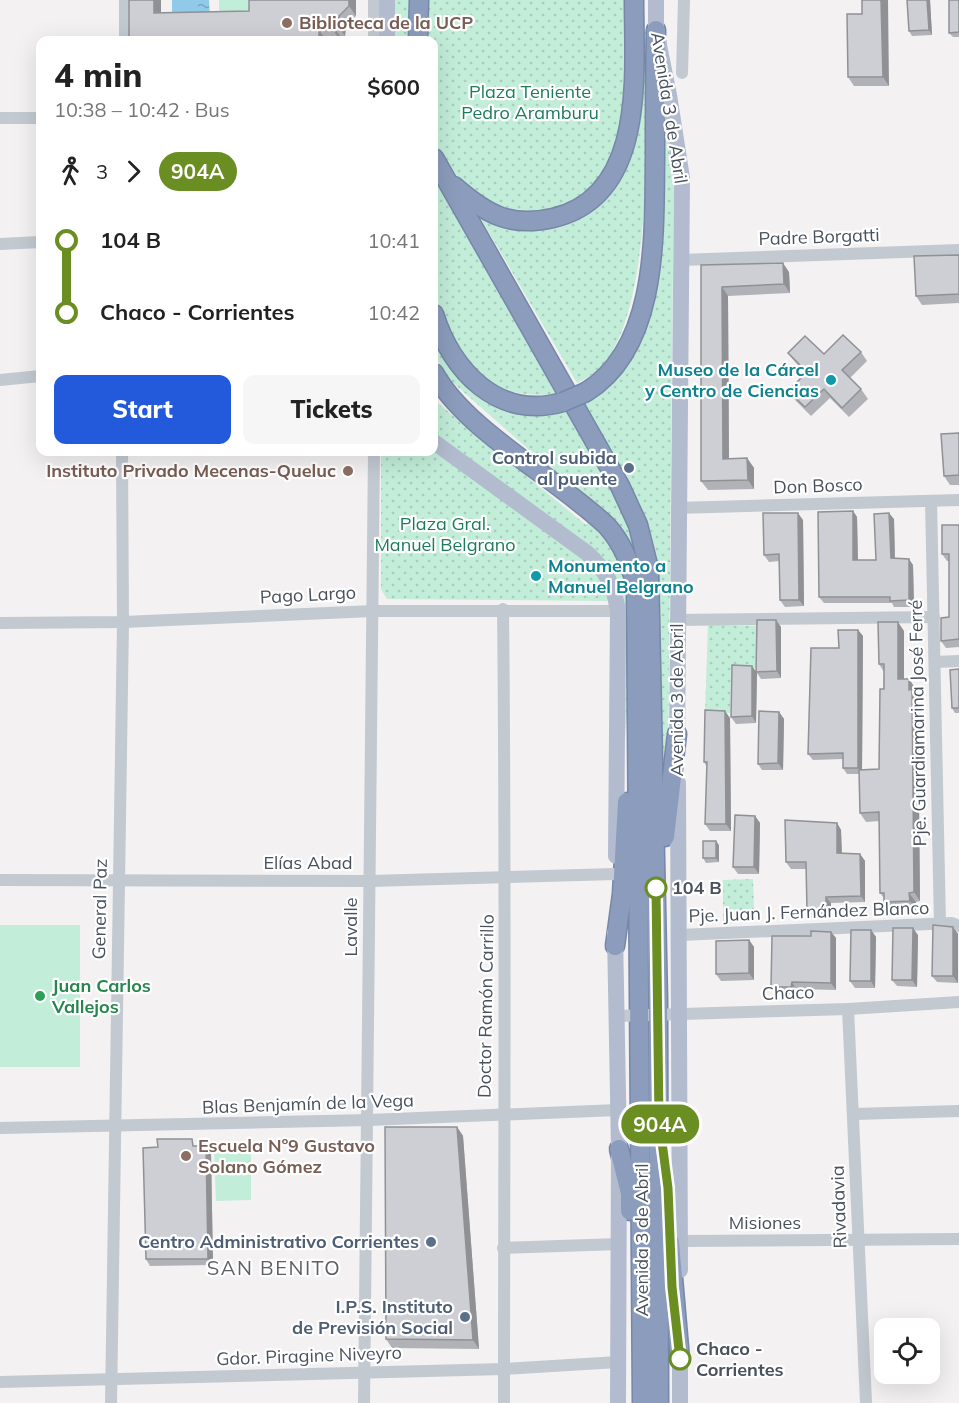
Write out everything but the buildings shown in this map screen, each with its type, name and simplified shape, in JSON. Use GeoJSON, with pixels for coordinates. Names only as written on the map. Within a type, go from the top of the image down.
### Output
{"type":"FeatureCollection","features":[{"type":"Feature","properties":{"kind":"highway"},"geometry":{"type":"LineString","coordinates":[[418,36],[419,0]]}},
{"type":"Feature","properties":{"kind":"highway"},"geometry":{"type":"LineString","coordinates":[[444,178],[482,209],[521,222],[567,214],[598,194],[616,166],[631,125],[634,0]]}},
{"type":"Feature","properties":{"kind":"highway"},"geometry":{"type":"LineString","coordinates":[[438,326],[457,365],[479,386],[517,404],[543,405],[563,402],[585,392],[609,375],[625,353],[648,283],[654,218],[656,30]]}},
{"type":"Feature","properties":{"kind":"highway","name":"Avenida 3 de Abril"},"geometry":{"type":"LineString","coordinates":[[438,166],[620,486],[643,540],[651,593],[658,1008],[659,1403]]}},
{"type":"Feature","properties":{"kind":"highway","name":"Avenida 3 de Abril"},"geometry":{"type":"LineString","coordinates":[[438,379],[470,417],[596,515],[622,546],[630,563],[636,586],[642,1403]]}},
{"type":"Feature","properties":{"kind":"highway"},"geometry":{"type":"LineString","coordinates":[[615,946],[622,894],[629,749],[637,692]]}},
{"type":"Feature","properties":{"kind":"highway"},"geometry":{"type":"LineString","coordinates":[[658,1008],[666,830],[677,734]]}},
{"type":"Feature","properties":{"kind":"highway"},"geometry":{"type":"LineString","coordinates":[[659,1119],[668,1188],[672,1287],[680,1359]]}},
{"type":"Feature","properties":{"kind":"highway"},"geometry":{"type":"LineString","coordinates":[[619,1149],[630,1193],[632,1289],[643,1365]]}},
{"type":"Feature","properties":{"kind":"main road"},"geometry":{"type":"LineString","coordinates":[[387,0],[387,36]]}},
{"type":"Feature","properties":{"kind":"main road","name":"Avenida 3 de Abril"},"geometry":{"type":"LineString","coordinates":[[656,0],[656,30],[682,178],[676,620],[680,935],[680,1403]]}},
{"type":"Feature","properties":{"kind":"main road","name":"Avenida 3 de Abril"},"geometry":{"type":"LineString","coordinates":[[438,445],[592,558],[609,578],[618,611],[615,946],[619,1149],[618,1403]]}},
{"type":"Feature","properties":{"kind":"street"},"geometry":{"type":"LineString","coordinates":[[125,0],[125,36]]}},
{"type":"Feature","properties":{"kind":"street"},"geometry":{"type":"LineString","coordinates":[[374,0],[374,36]]}},
{"type":"Feature","properties":{"kind":"street"},"geometry":{"type":"LineString","coordinates":[[682,73],[684,0]]}},
{"type":"Feature","properties":{"kind":"street"},"geometry":{"type":"LineString","coordinates":[[0,118],[36,118]]}},
{"type":"Feature","properties":{"kind":"street"},"geometry":{"type":"LineString","coordinates":[[0,244],[36,242]]}},
{"type":"Feature","properties":{"kind":"street","name":"Padre Borgatti"},"geometry":{"type":"LineString","coordinates":[[681,260],[959,250]]}},
{"type":"Feature","properties":{"kind":"street"},"geometry":{"type":"LineString","coordinates":[[0,380],[36,376]]}},
{"type":"Feature","properties":{"kind":"street","name":"General Paz"},"geometry":{"type":"LineString","coordinates":[[111,1403],[123,622],[122,456]]}},
{"type":"Feature","properties":{"kind":"street","name":"Lavalle"},"geometry":{"type":"LineString","coordinates":[[364,1403],[369,1120],[374,456]]}},
{"type":"Feature","properties":{"kind":"street","name":"Don Bosco"},"geometry":{"type":"LineString","coordinates":[[677,508],[959,500]]}},
{"type":"Feature","properties":{"kind":"street","name":"Pje. Guardiamarina José Ferré"},"geometry":{"type":"LineString","coordinates":[[931,501],[940,924]]}},
{"type":"Feature","properties":{"kind":"street","name":"Pago Largo"},"geometry":{"type":"LineString","coordinates":[[0,623],[123,622],[373,611],[503,609],[618,611]]}},
{"type":"Feature","properties":{"kind":"street","name":"Doctor Ramón Carrillo"},"geometry":{"type":"LineString","coordinates":[[503,609],[506,879],[503,1116],[504,1403]]}},
{"type":"Feature","properties":{"kind":"street"},"geometry":{"type":"LineString","coordinates":[[676,620],[934,617]]}},
{"type":"Feature","properties":{"kind":"street"},"geometry":{"type":"LineString","coordinates":[[935,662],[959,661]]}},
{"type":"Feature","properties":{"kind":"street","name":"Elías Abad"},"geometry":{"type":"LineString","coordinates":[[0,880],[370,881],[506,879],[616,874]]}},
{"type":"Feature","properties":{"kind":"street"},"geometry":{"type":"LineString","coordinates":[[940,924],[959,926]]}},
{"type":"Feature","properties":{"kind":"street","name":"Pje. Juan J. Fernández Blanco"},"geometry":{"type":"LineString","coordinates":[[680,935],[940,924]]}},
{"type":"Feature","properties":{"kind":"street","name":"Chaco"},"geometry":{"type":"LineString","coordinates":[[617,1016],[639,1016],[658,1008],[680,1015],[848,1009],[959,1002]]}},
{"type":"Feature","properties":{"kind":"street","name":"Rivadavia"},"geometry":{"type":"LineString","coordinates":[[848,1009],[866,1403]]}},
{"type":"Feature","properties":{"kind":"street","name":"Blas Benjamín de la Vega"},"geometry":{"type":"LineString","coordinates":[[0,1128],[369,1120],[618,1110]]}},
{"type":"Feature","properties":{"kind":"street"},"geometry":{"type":"LineString","coordinates":[[854,1114],[959,1112]]}},
{"type":"Feature","properties":{"kind":"street","name":"Misiones"},"geometry":{"type":"LineString","coordinates":[[680,1241],[959,1239]]}},
{"type":"Feature","properties":{"kind":"street"},"geometry":{"type":"LineString","coordinates":[[503,1248],[619,1244]]}},
{"type":"Feature","properties":{"kind":"street","name":"Gdor. Piragine Niveyro"},"geometry":{"type":"LineString","coordinates":[[0,1382],[504,1369],[618,1362]]}},
{"type":"Feature","properties":{"kind":"green space"},"geometry":{"type":"Polygon","coordinates":[[[219,0],[251,0],[251,20],[219,20],[219,0]]]}},
{"type":"Feature","properties":{"kind":"green space","name":"Plaza Teniente Pedro Aramburu"},"geometry":{"type":"Polygon","coordinates":[[[395,0],[629,0],[627,102],[618,142],[610,161],[592,185],[552,209],[522,213],[495,207],[473,193],[453,174],[438,150],[438,36],[395,36],[395,0]]]}},
{"type":"Feature","properties":{"kind":"green space"},"geometry":{"type":"Polygon","coordinates":[[[643,30],[647,30],[644,207],[639,257],[631,302],[618,340],[600,368],[577,383],[480,217],[507,228],[536,231],[566,224],[591,210],[628,159],[639,129],[643,30]]]}},
{"type":"Feature","properties":{"kind":"green space"},"geometry":{"type":"Polygon","coordinates":[[[662,105],[674,157],[668,766],[662,830],[654,585],[576,404],[600,390],[618,374],[632,356],[644,330],[662,105]]]}},
{"type":"Feature","properties":{"kind":"green space"},"geometry":{"type":"Polygon","coordinates":[[[438,181],[556,394],[518,393],[488,380],[476,370],[455,342],[438,300],[438,181]]]}},
{"type":"Feature","properties":{"kind":"green space"},"geometry":{"type":"Polygon","coordinates":[[[438,339],[469,387],[569,408],[623,500],[644,583],[594,507],[450,380],[438,360],[438,339]]]}},
{"type":"Feature","properties":{"kind":"green space"},"geometry":{"type":"Polygon","coordinates":[[[438,403],[586,525],[590,519],[605,534],[626,574],[629,695],[623,759],[614,580],[438,438],[438,403]]]}},
{"type":"Feature","properties":{"kind":"green space","name":"Plaza Gral. Manuel Belgrano"},"geometry":{"type":"Polygon","coordinates":[[[438,455],[576,549],[605,585],[607,601],[387,599],[381,589],[381,456],[438,455]]]}},
{"type":"Feature","properties":{"kind":"green space"},"geometry":{"type":"Polygon","coordinates":[[[708,625],[758,626],[757,668],[731,668],[730,713],[705,713],[708,625]]]}},
{"type":"Feature","properties":{"kind":"green space"},"geometry":{"type":"Polygon","coordinates":[[[753,879],[754,912],[740,914],[729,925],[723,926],[723,880],[753,879]]]}},
{"type":"Feature","properties":{"kind":"green space","name":"Juan Carlos Vallejos"},"geometry":{"type":"Polygon","coordinates":[[[0,925],[80,925],[80,1067],[0,1067],[0,925]]]}},
{"type":"Feature","properties":{"kind":"green space"},"geometry":{"type":"Polygon","coordinates":[[[251,1148],[251,1200],[216,1201],[214,1149],[251,1148]]]}},
{"type":"Feature","properties":{"kind":"water"},"geometry":{"type":"Polygon","coordinates":[[[172,0],[209,0],[210,18],[172,18],[172,0]]]}},
{"type":"Feature","properties":{"kind":"bus line","name":"904A"},"geometry":{"type":"LineString","coordinates":[[656,888],[659,1119],[668,1188],[672,1287],[680,1359]]}},
{"type":"Feature","properties":{"kind":"place","name":"Biblioteca de la UCP"},"geometry":{"type":"Point","coordinates":[287,23]}},
{"type":"Feature","properties":{"kind":"place","name":"Museo de la Cárcel y Centro de Ciencias"},"geometry":{"type":"Point","coordinates":[831,380]}},
{"type":"Feature","properties":{"kind":"place","name":"Control subida al puente"},"geometry":{"type":"Point","coordinates":[629,468]}},
{"type":"Feature","properties":{"kind":"place","name":"Instituto Privado Mecenas-Queluc"},"geometry":{"type":"Point","coordinates":[348,471]}},
{"type":"Feature","properties":{"kind":"place","name":"Monumento a Manuel Belgrano"},"geometry":{"type":"Point","coordinates":[536,576]}},
{"type":"Feature","properties":{"kind":"place","name":"104 B"},"geometry":{"type":"Point","coordinates":[656,888]}},
{"type":"Feature","properties":{"kind":"place","name":"Juan Carlos Vallejos"},"geometry":{"type":"Point","coordinates":[40,996]}},
{"type":"Feature","properties":{"kind":"place","name":"Escuela Nº9 Gustavo Solano Gómez"},"geometry":{"type":"Point","coordinates":[186,1156]}},
{"type":"Feature","properties":{"kind":"place","name":"Centro Administrativo Corrientes"},"geometry":{"type":"Point","coordinates":[431,1242]}},
{"type":"Feature","properties":{"kind":"place","name":"I.P.S. Instituto de Previsión Social"},"geometry":{"type":"Point","coordinates":[465,1317]}},
{"type":"Feature","properties":{"kind":"place","name":"Chaco - Corrientes"},"geometry":{"type":"Point","coordinates":[680,1359]}},
{"type":"Feature","properties":{"kind":"district","name":"SAN BENITO"},"geometry":{"type":"Point","coordinates":[274,1268]}}]}
